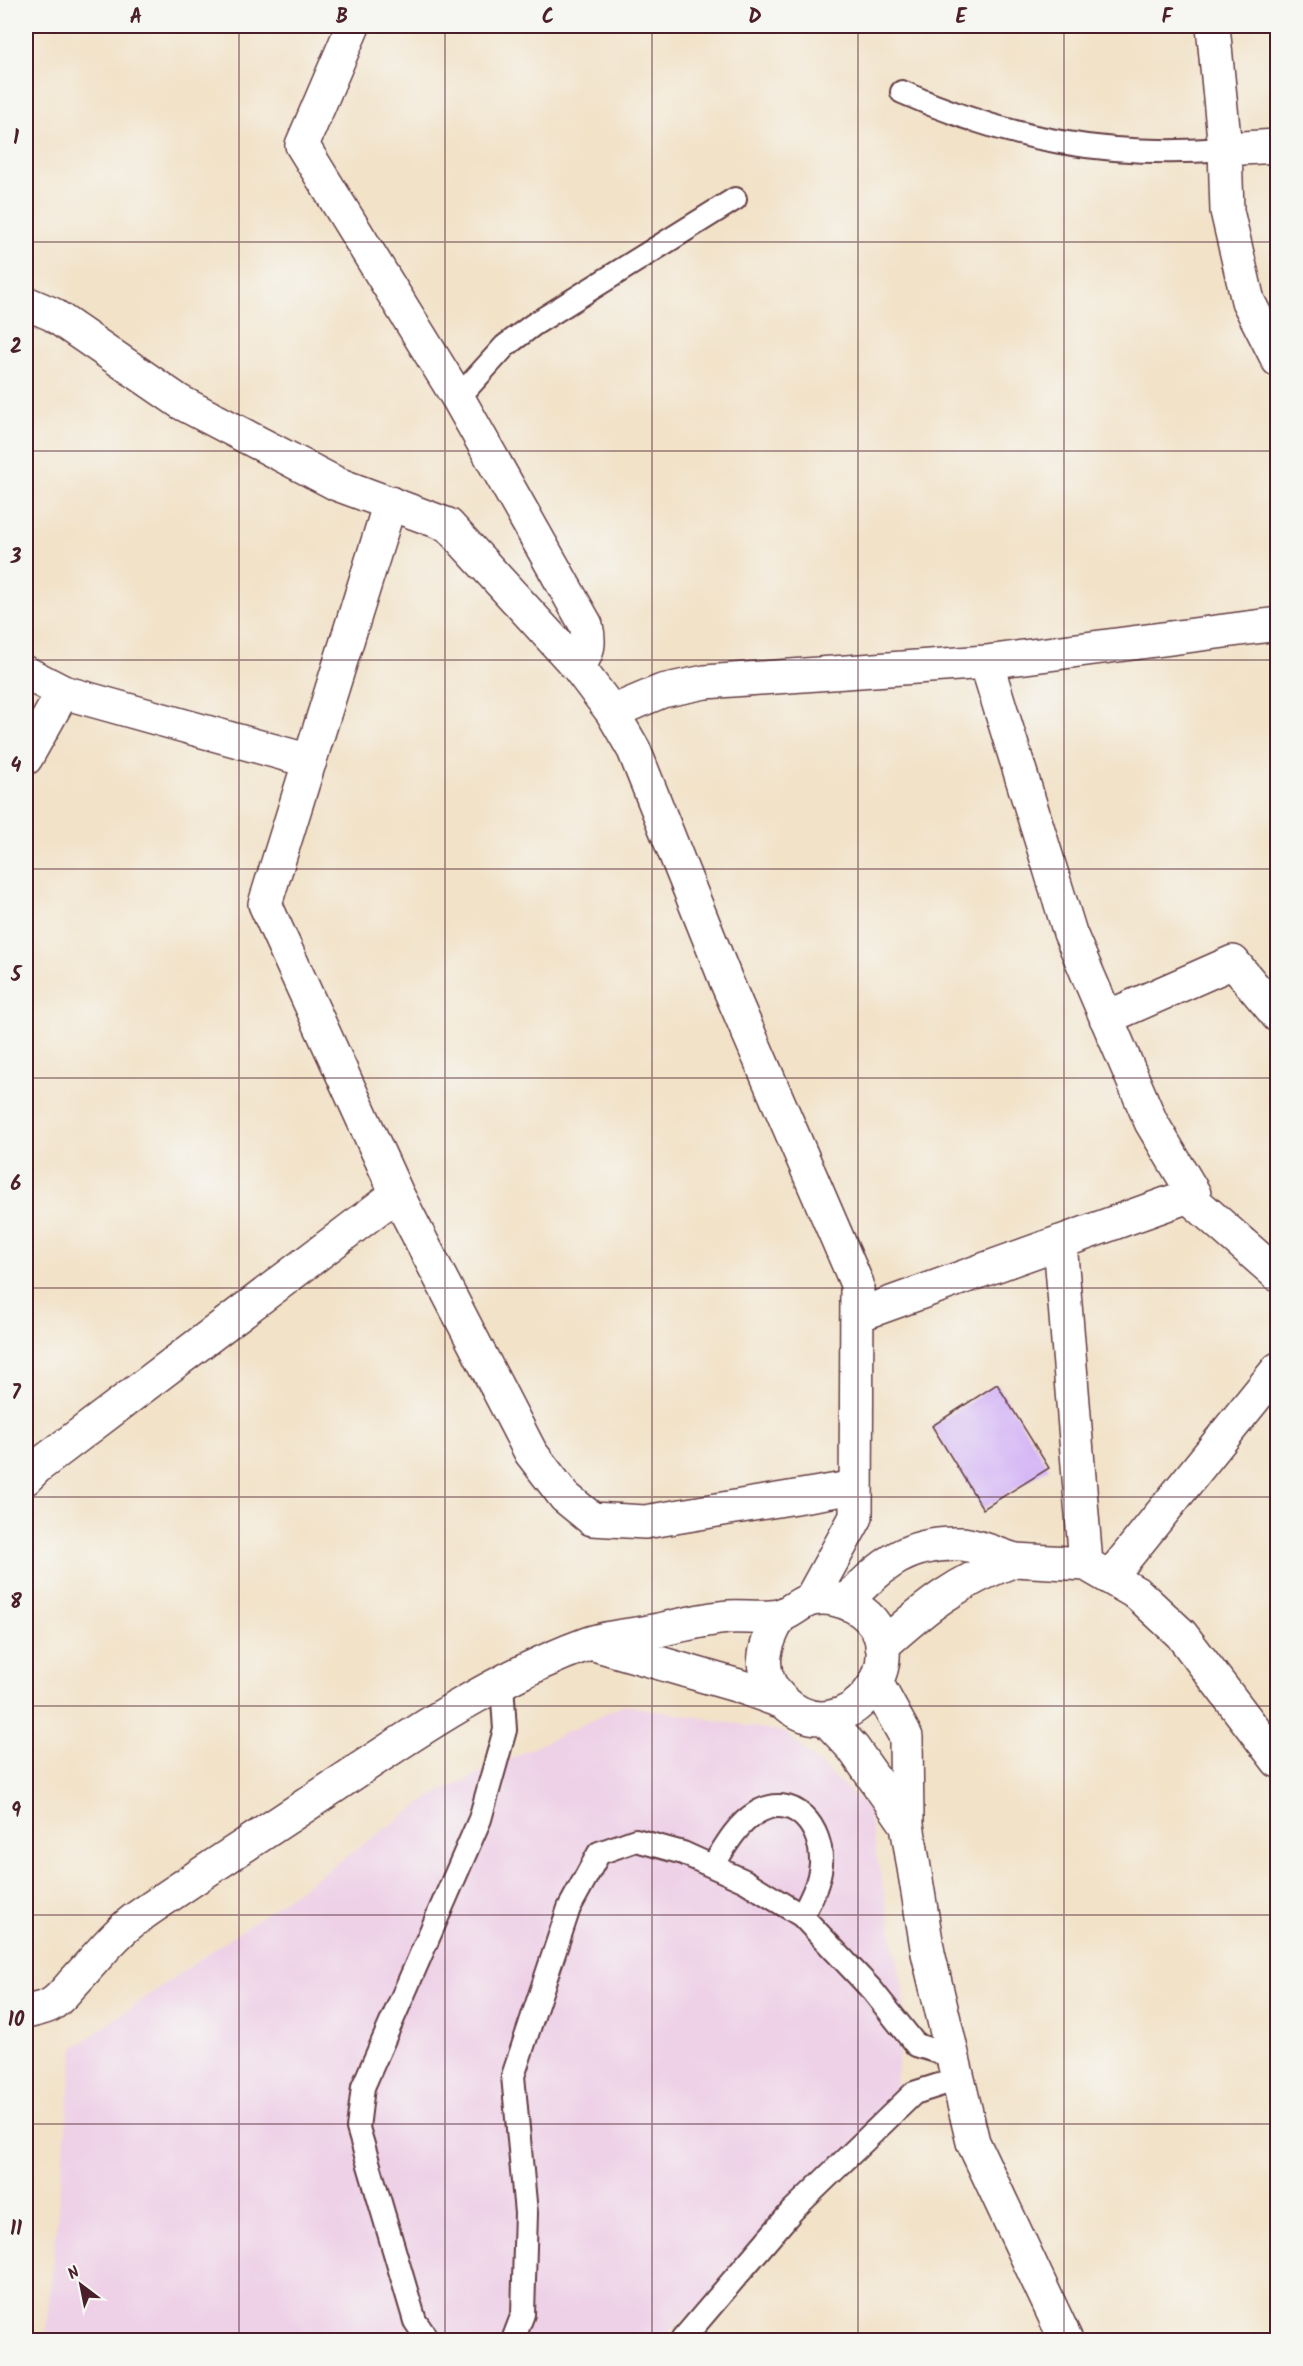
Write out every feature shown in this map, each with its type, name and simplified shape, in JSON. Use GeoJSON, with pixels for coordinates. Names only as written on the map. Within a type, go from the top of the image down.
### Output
{"type":"FeatureCollection","features":[{"type":"Feature","properties":{"kind":"street"},"geometry":{"type":"LineString","coordinates":[[353,26],[302,145],[458,398],[586,625],[589,642],[586,656],[578,667]]}},
{"type":"Feature","properties":{"kind":"street"},"geometry":{"type":"LineString","coordinates":[[1213,26],[1225,149],[1227,211],[1248,301],[1278,360]]}},
{"type":"Feature","properties":{"kind":"street"},"geometry":{"type":"LineString","coordinates":[[1225,149],[1278,146]]}},
{"type":"Feature","properties":{"kind":"street"},"geometry":{"type":"LineString","coordinates":[[26,303],[52,314],[180,402],[337,484],[448,525],[578,667],[612,712],[634,750],[727,982],[857,1284],[858,1315],[856,1517],[811,1599],[781,1616],[726,1618],[589,1643],[502,1683],[436,1720],[134,1920],[52,2005],[26,2012]]}},
{"type":"Feature","properties":{"kind":"street"},"geometry":{"type":"LineString","coordinates":[[390,503],[265,904],[397,1194],[531,1453],[565,1497],[592,1520],[645,1522],[856,1487]]}},
{"type":"Feature","properties":{"kind":"street"},"geometry":{"type":"LineString","coordinates":[[612,712],[662,692],[705,682],[986,662],[1278,624]]}},
{"type":"Feature","properties":{"kind":"street"},"geometry":{"type":"LineString","coordinates":[[858,1315],[1194,1194],[1151,1122],[1070,933],[986,662]]}},
{"type":"Feature","properties":{"kind":"street"},"geometry":{"type":"LineString","coordinates":[[26,673],[63,692],[310,761]]}},
{"type":"Feature","properties":{"kind":"street"},"geometry":{"type":"LineString","coordinates":[[26,758],[63,692]]}},
{"type":"Feature","properties":{"kind":"street"},"geometry":{"type":"LineString","coordinates":[[1106,1018],[1233,962],[1278,1016]]}},
{"type":"Feature","properties":{"kind":"street"},"geometry":{"type":"LineString","coordinates":[[29,1468],[397,1194]]}},
{"type":"Feature","properties":{"kind":"street"},"geometry":{"type":"LineString","coordinates":[[1188,1196],[1278,1275]]}},
{"type":"Feature","properties":{"kind":"street"},"geometry":{"type":"LineString","coordinates":[[1060,1242],[1098,1570]]}},
{"type":"Feature","properties":{"kind":"street"},"geometry":{"type":"LineString","coordinates":[[1098,1570],[1278,1369]]}},
{"type":"Feature","properties":{"kind":"street"},"geometry":{"type":"LineString","coordinates":[[845,1602],[883,1566],[915,1548],[963,1544],[1015,1560],[1098,1570],[1138,1594],[1181,1634],[1278,1761]]}},
{"type":"Feature","properties":{"kind":"street"},"geometry":{"type":"LineString","coordinates":[[882,1646],[933,1600],[982,1572],[1015,1560]]}},
{"type":"Feature","properties":{"kind":"street"},"geometry":{"type":"LineString","coordinates":[[589,1643],[739,1686],[783,1702],[805,1715],[825,1718],[848,1713],[868,1698],[878,1683],[881,1674],[882,1646],[871,1621],[845,1602],[811,1599]]}},
{"type":"Feature","properties":{"kind":"street"},"geometry":{"type":"LineString","coordinates":[[781,1616],[766,1641],[764,1663],[771,1687],[783,1702]]}},
{"type":"Feature","properties":{"kind":"street"},"geometry":{"type":"LineString","coordinates":[[878,1683],[906,1737],[907,1825],[928,1953],[973,2142],[1066,2340]]}},
{"type":"Feature","properties":{"kind":"street"},"geometry":{"type":"LineString","coordinates":[[825,1718],[853,1748],[907,1825]]}},
{"type":"Feature","properties":{"kind":"lane"},"geometry":{"type":"LineString","coordinates":[[902,92],[946,112],[1040,140],[1134,153],[1225,149]]}},
{"type":"Feature","properties":{"kind":"lane"},"geometry":{"type":"LineString","coordinates":[[458,398],[505,346],[533,324],[735,199]]}},
{"type":"Feature","properties":{"kind":"lane"},"geometry":{"type":"LineString","coordinates":[[428,2340],[415,2321],[358,2128],[363,2087],[480,1819],[505,1730],[502,1683]]}},
{"type":"Feature","properties":{"kind":"lane"},"geometry":{"type":"LineString","coordinates":[[713,1866],[730,1838],[755,1813],[781,1805],[802,1812],[818,1836],[821,1863],[817,1888],[802,1916]]}},
{"type":"Feature","properties":{"kind":"lane"},"geometry":{"type":"LineString","coordinates":[[513,2340],[524,2314],[526,2213],[513,2076],[569,1908],[599,1853],[636,1840],[683,1853],[713,1866],[745,1881],[802,1916],[872,1990],[916,2045],[955,2068],[914,2092],[792,2211],[682,2340]]}},
{"type":"Feature","properties":{"kind":"shaded area"},"geometry":{"type":"Polygon","coordinates":[[[624,1705],[784,1732],[867,1807],[905,2000],[891,2127],[768,2248],[659,2340],[45,2340],[74,2048],[432,1796],[624,1705]]]}},
{"type":"Feature","properties":{"kind":"building"},"geometry":{"type":"Polygon","coordinates":[[[997,1384],[1049,1468],[983,1509],[932,1426],[997,1384]]]}}]}
